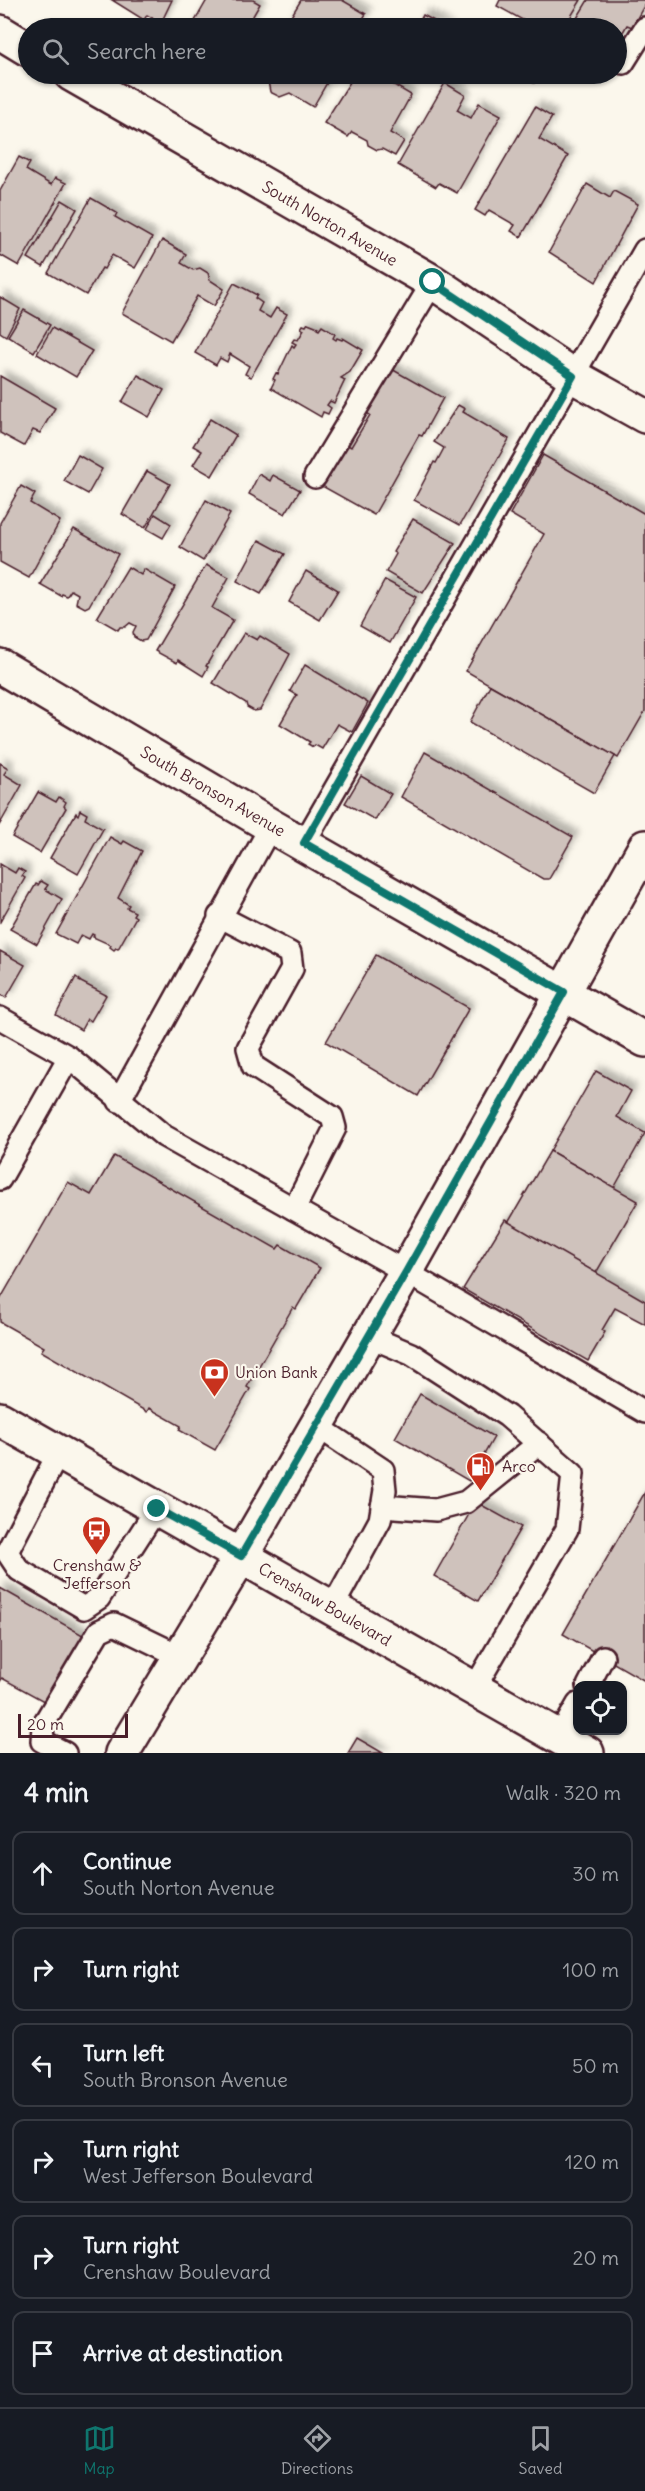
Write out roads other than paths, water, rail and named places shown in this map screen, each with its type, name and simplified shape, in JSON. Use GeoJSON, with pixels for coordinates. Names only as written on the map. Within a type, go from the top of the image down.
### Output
{"type":"FeatureCollection","features":[{"type":"Feature","properties":{"kind":"main road"},"geometry":{"type":"LineString","coordinates":[[0,32],[18,43]]}},
{"type":"Feature","properties":{"kind":"main road","name":"South Norton Avenue"},"geometry":{"type":"LineString","coordinates":[[88,84],[433,282],[573,376],[645,416]]}},
{"type":"Feature","properties":{"kind":"main road","name":"South Bronson Avenue"},"geometry":{"type":"LineString","coordinates":[[0,666],[271,826],[645,1040]]}},
{"type":"Feature","properties":{"kind":"main road"},"geometry":{"type":"LineString","coordinates":[[122,1753],[241,1556],[406,1272],[645,847]]}},
{"type":"Feature","properties":{"kind":"main road","name":"Crenshaw Boulevard"},"geometry":{"type":"LineString","coordinates":[[1,1423],[58,1452],[587,1753]]}},
{"type":"Feature","properties":{"kind":"lane"},"geometry":{"type":"LineString","coordinates":[[627,57],[645,28]]}},
{"type":"Feature","properties":{"kind":"lane"},"geometry":{"type":"LineString","coordinates":[[304,843],[645,250]]}},
{"type":"Feature","properties":{"kind":"lane"},"geometry":{"type":"LineString","coordinates":[[315,477],[433,282]]}},
{"type":"Feature","properties":{"kind":"lane"},"geometry":{"type":"LineString","coordinates":[[119,1101],[219,916],[271,826]]}},
{"type":"Feature","properties":{"kind":"lane"},"geometry":{"type":"LineString","coordinates":[[219,916],[290,953],[292,969],[248,1048],[253,1066],[332,1117],[335,1128],[294,1209]]}},
{"type":"Feature","properties":{"kind":"lane"},"geometry":{"type":"LineString","coordinates":[[0,1018],[69,1057],[119,1101],[164,1136],[406,1272],[645,1412]]}},
{"type":"Feature","properties":{"kind":"lane"},"geometry":{"type":"LineString","coordinates":[[0,1179],[69,1057]]}},
{"type":"Feature","properties":{"kind":"lane"},"geometry":{"type":"LineString","coordinates":[[368,1336],[421,1360],[507,1416],[573,1474],[567,1529],[474,1689]]}},
{"type":"Feature","properties":{"kind":"lane"},"geometry":{"type":"LineString","coordinates":[[316,1426],[384,1470],[385,1490],[380,1520],[332,1608]]}},
{"type":"Feature","properties":{"kind":"lane"},"geometry":{"type":"LineString","coordinates":[[382,1506],[436,1510],[466,1502],[539,1443]]}},
{"type":"Feature","properties":{"kind":"lane"},"geometry":{"type":"LineString","coordinates":[[58,1452],[4,1553],[18,1570],[84,1608],[99,1598],[157,1509]]}},
{"type":"Feature","properties":{"kind":"lane"},"geometry":{"type":"LineString","coordinates":[[99,1598],[114,1624],[180,1656]]}},
{"type":"Feature","properties":{"kind":"lane"},"geometry":{"type":"LineString","coordinates":[[65,1753],[42,1741],[43,1725],[99,1630],[114,1624]]}},
{"type":"Feature","properties":{"kind":"lane"},"geometry":{"type":"LineString","coordinates":[[591,1681],[603,1657]]}},
{"type":"Feature","properties":{"kind":"lane"},"geometry":{"type":"LineString","coordinates":[[559,1737],[573,1713]]}},
{"type":"Feature","properties":{"kind":"place","name":"Union Bank"},"geometry":{"type":"Point","coordinates":[214,1398]}},
{"type":"Feature","properties":{"kind":"place","name":"Arco"},"geometry":{"type":"Point","coordinates":[481,1492]}},
{"type":"Feature","properties":{"kind":"place","name":"Crenshaw & Jefferson"},"geometry":{"type":"Point","coordinates":[97,1556]}}]}
